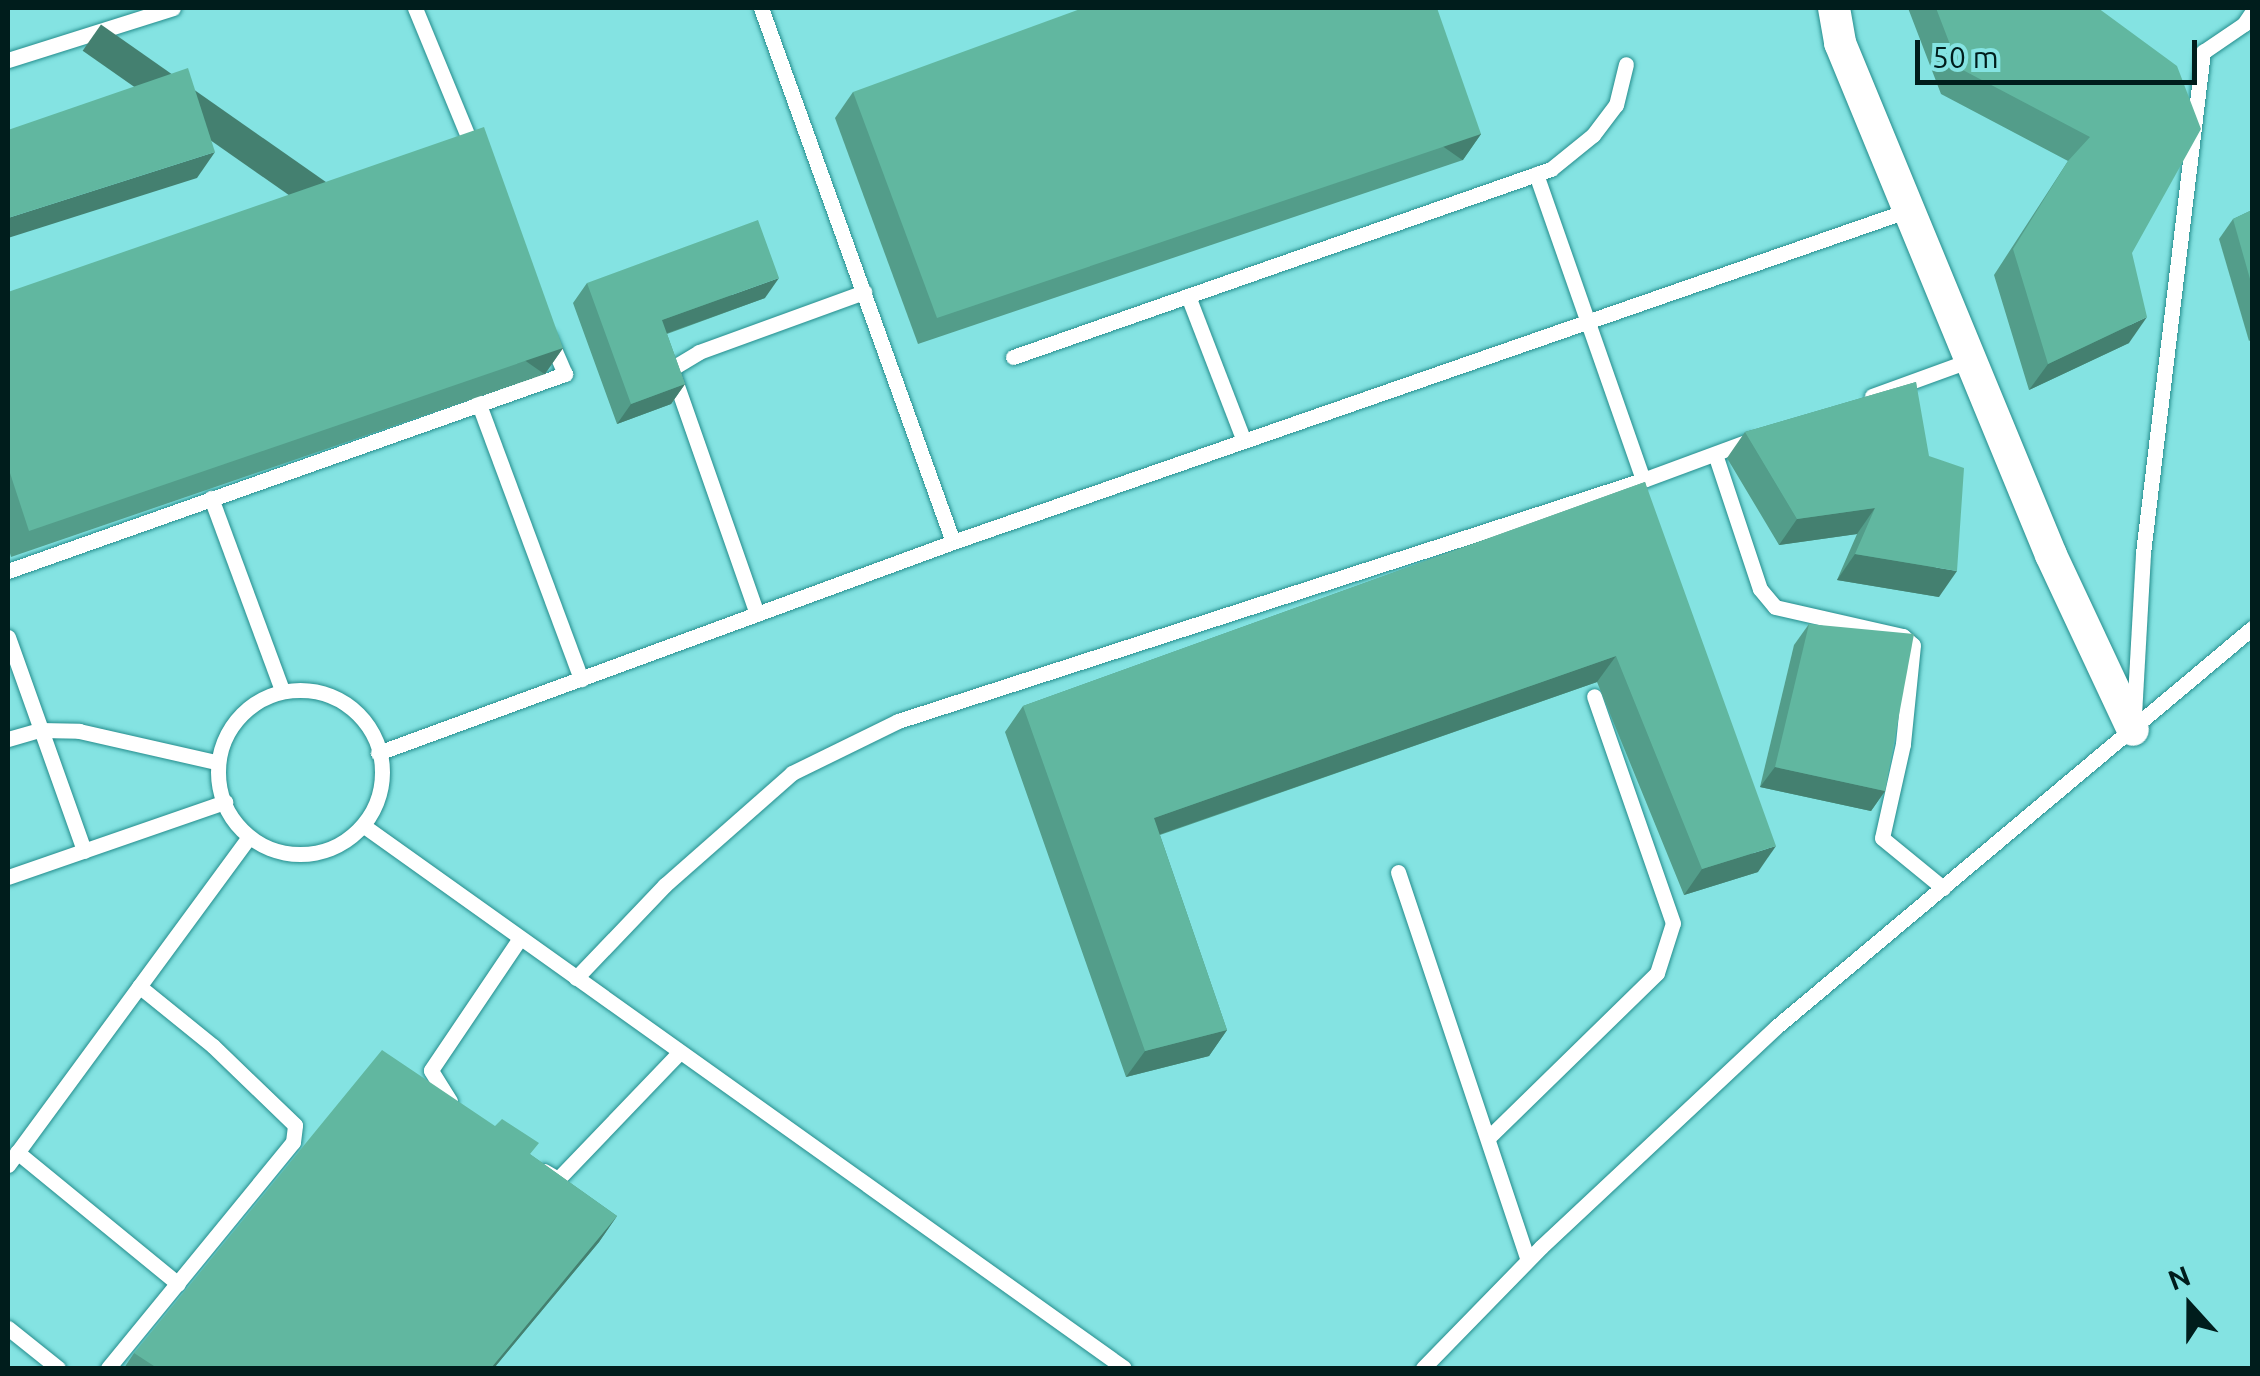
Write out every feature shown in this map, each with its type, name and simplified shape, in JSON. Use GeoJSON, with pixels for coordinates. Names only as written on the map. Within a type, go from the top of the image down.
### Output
{"type":"FeatureCollection","features":[{"type":"Feature","properties":{"kind":"street"},"geometry":{"type":"LineString","coordinates":[[1834,8],[1840,42],[2052,556],[2133,730]]}},
{"type":"Feature","properties":{"kind":"lane"},"geometry":{"type":"LineString","coordinates":[[8,60],[173,8]]}},
{"type":"Feature","properties":{"kind":"lane"},"geometry":{"type":"LineString","coordinates":[[415,8],[482,172]]}},
{"type":"Feature","properties":{"kind":"lane"},"geometry":{"type":"LineString","coordinates":[[761,8],[954,542]]}},
{"type":"Feature","properties":{"kind":"lane"},"geometry":{"type":"LineString","coordinates":[[2133,730],[2143,553],[2202,52],[2244,24],[2252,12]]}},
{"type":"Feature","properties":{"kind":"lane"},"geometry":{"type":"LineString","coordinates":[[1013,358],[1550,169],[1594,135],[1616,104],[1626,64]]}},
{"type":"Feature","properties":{"kind":"lane"},"geometry":{"type":"LineString","coordinates":[[1536,174],[1643,480]]}},
{"type":"Feature","properties":{"kind":"lane"},"geometry":{"type":"LineString","coordinates":[[378,753],[954,542],[1910,210]]}},
{"type":"Feature","properties":{"kind":"lane"},"geometry":{"type":"LineString","coordinates":[[757,614],[671,369],[699,352],[864,292]]}},
{"type":"Feature","properties":{"kind":"lane"},"geometry":{"type":"LineString","coordinates":[[1188,296],[1244,441]]}},
{"type":"Feature","properties":{"kind":"lane"},"geometry":{"type":"LineString","coordinates":[[8,570],[564,374],[542,319]]}},
{"type":"Feature","properties":{"kind":"lane"},"geometry":{"type":"LineString","coordinates":[[1862,400],[1971,360]]}},
{"type":"Feature","properties":{"kind":"lane"},"geometry":{"type":"LineString","coordinates":[[478,402],[581,678]]}},
{"type":"Feature","properties":{"kind":"lane"},"geometry":{"type":"LineString","coordinates":[[576,978],[665,885],[792,773],[898,721],[1643,480],[1770,434]]}},
{"type":"Feature","properties":{"kind":"lane"},"geometry":{"type":"LineString","coordinates":[[1715,454],[1760,589],[1775,607],[1903,636],[1913,645],[1903,744],[1882,838],[1943,888]]}},
{"type":"Feature","properties":{"kind":"lane"},"geometry":{"type":"LineString","coordinates":[[211,498],[282,690]]}},
{"type":"Feature","properties":{"kind":"lane"},"geometry":{"type":"LineString","coordinates":[[1423,1368],[1528,1260],[1776,1027],[2252,628]]}},
{"type":"Feature","properties":{"kind":"lane"},"geometry":{"type":"LineString","coordinates":[[8,637],[84,851]]}},
{"type":"Feature","properties":{"kind":"lane"},"geometry":{"type":"LineString","coordinates":[[282,690],[334,695],[372,729],[384,778],[364,826],[329,851],[287,856],[247,840],[225,802],[215,762],[237,715],[282,690]]}},
{"type":"Feature","properties":{"kind":"lane"},"geometry":{"type":"LineString","coordinates":[[1488,1138],[1657,973],[1672,922],[1594,696]]}},
{"type":"Feature","properties":{"kind":"lane"},"geometry":{"type":"LineString","coordinates":[[8,739],[40,730],[79,731],[215,762]]}},
{"type":"Feature","properties":{"kind":"lane"},"geometry":{"type":"LineString","coordinates":[[8,877],[225,802]]}},
{"type":"Feature","properties":{"kind":"lane"},"geometry":{"type":"LineString","coordinates":[[364,826],[1124,1368]]}},
{"type":"Feature","properties":{"kind":"lane"},"geometry":{"type":"LineString","coordinates":[[178,1284],[12,1159],[247,840]]}},
{"type":"Feature","properties":{"kind":"lane"},"geometry":{"type":"LineString","coordinates":[[1398,872],[1528,1260]]}},
{"type":"Feature","properties":{"kind":"lane"},"geometry":{"type":"LineString","coordinates":[[464,1116],[438,1087],[431,1070],[520,938]]}},
{"type":"Feature","properties":{"kind":"lane"},"geometry":{"type":"LineString","coordinates":[[108,1368],[293,1142],[295,1125],[213,1046],[139,986]]}},
{"type":"Feature","properties":{"kind":"lane"},"geometry":{"type":"LineString","coordinates":[[529,1162],[558,1179],[680,1052]]}},
{"type":"Feature","properties":{"kind":"lane"},"geometry":{"type":"LineString","coordinates":[[8,1328],[58,1368]]}},
{"type":"Feature","properties":{"kind":"building"},"geometry":{"type":"Polygon","coordinates":[[[1083,8],[1437,8],[1481,134],[937,318],[853,92],[1083,8]]]}},
{"type":"Feature","properties":{"kind":"building"},"geometry":{"type":"Polygon","coordinates":[[[1936,8],[2098,8],[2177,66],[2201,129],[2132,253],[2147,317],[2048,364],[2013,249],[2068,161],[2090,137],[1959,68],[1936,8]]]}},
{"type":"Feature","properties":{"kind":"building"},"geometry":{"type":"Polygon","coordinates":[[[188,68],[215,152],[8,218],[8,130],[188,68]]]}},
{"type":"Feature","properties":{"kind":"building"},"geometry":{"type":"Polygon","coordinates":[[[484,127],[563,348],[29,531],[8,467],[8,292],[484,127]]]}},
{"type":"Feature","properties":{"kind":"building"},"geometry":{"type":"Polygon","coordinates":[[[2252,210],[2252,286],[2233,219],[2252,210]]]}},
{"type":"Feature","properties":{"kind":"building"},"geometry":{"type":"Polygon","coordinates":[[[758,220],[779,278],[662,320],[685,384],[631,404],[587,283],[758,220]]]}},
{"type":"Feature","properties":{"kind":"building"},"geometry":{"type":"Polygon","coordinates":[[[1916,382],[1929,456],[1964,468],[1957,571],[1855,554],[1875,508],[1797,519],[1745,432],[1916,382]]]}},
{"type":"Feature","properties":{"kind":"building"},"geometry":{"type":"Polygon","coordinates":[[[1645,482],[1776,846],[1702,869],[1616,656],[1154,818],[1227,1030],[1145,1051],[1023,706],[1645,482]]]}},
{"type":"Feature","properties":{"kind":"building"},"geometry":{"type":"Polygon","coordinates":[[[1809,624],[1914,634],[1885,791],[1775,767],[1809,624]]]}},
{"type":"Feature","properties":{"kind":"building"},"geometry":{"type":"Polygon","coordinates":[[[382,1050],[495,1126],[502,1119],[539,1143],[530,1154],[617,1216],[491,1368],[157,1368],[134,1353],[382,1050]]]}}]}
